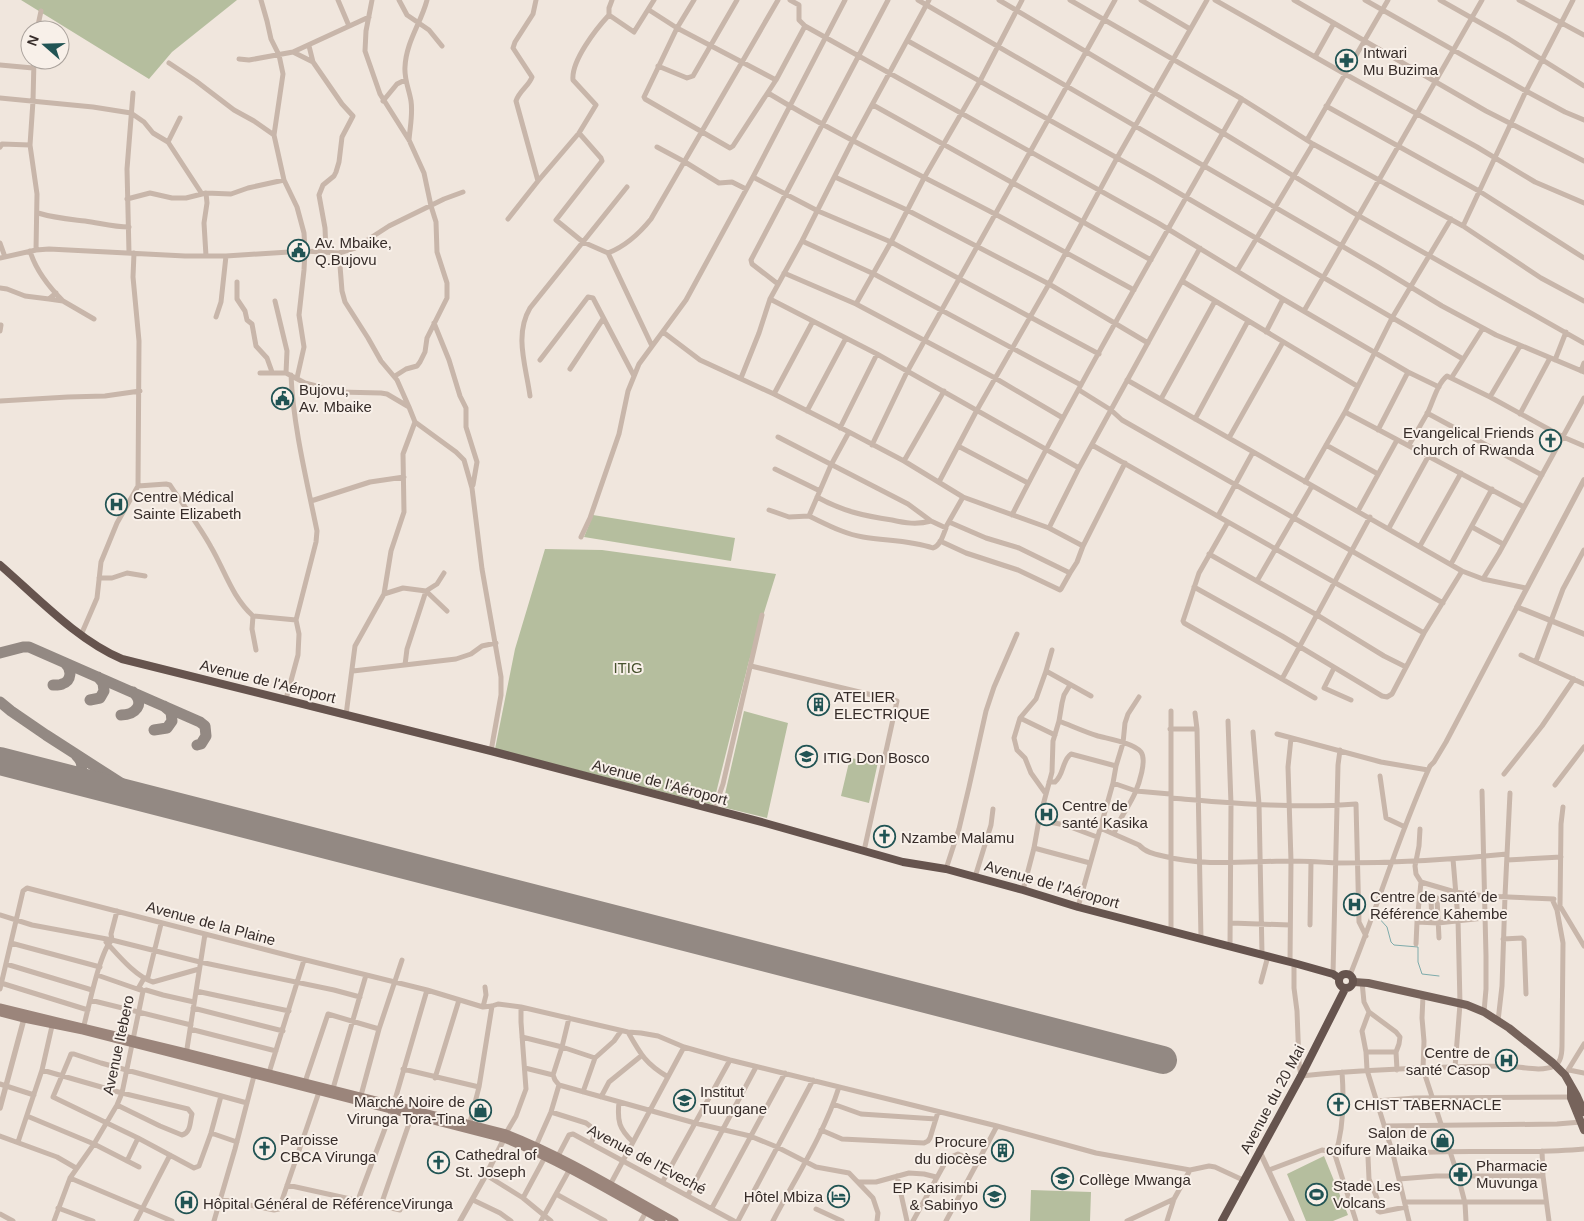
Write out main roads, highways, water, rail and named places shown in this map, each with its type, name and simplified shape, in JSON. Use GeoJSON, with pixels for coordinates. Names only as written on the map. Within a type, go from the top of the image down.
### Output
{"type":"FeatureCollection","features":[{"type":"Feature","properties":{"kind":"highway","name":"Avenue de l'Aéroport"},"geometry":{"type":"LineString","coordinates":[[0,565],[80,635],[105,652],[122,659],[491,752],[903,862],[946,869],[1078,907],[1292,962],[1336,976]]}},
{"type":"Feature","properties":{"kind":"highway"},"geometry":{"type":"LineString","coordinates":[[1343,974],[1355,979],[1352,986],[1345,989],[1340,986],[1336,976],[1343,974]]}},
{"type":"Feature","properties":{"kind":"highway","name":"Avenue du 20 Mai"},"geometry":{"type":"LineString","coordinates":[[1222,1221],[1301,1076],[1345,989]]}},
{"type":"Feature","properties":{"kind":"main road"},"geometry":{"type":"LineString","coordinates":[[1355,979],[1460,1004],[1484,1012],[1498,1021],[1567,1073],[1580,1122],[1584,1130]]}},
{"type":"Feature","properties":{"kind":"main road"},"geometry":{"type":"LineString","coordinates":[[0,1007],[52,1026],[83,1029]]}},
{"type":"Feature","properties":{"kind":"main road"},"geometry":{"type":"LineString","coordinates":[[0,1012],[133,1041],[505,1136],[558,1156],[571,1167]]}},
{"type":"Feature","properties":{"kind":"main road"},"geometry":{"type":"LineString","coordinates":[[1574,1097],[1584,1112]]}},
{"type":"Feature","properties":{"kind":"main road"},"geometry":{"type":"LineString","coordinates":[[535,1148],[545,1157],[571,1167],[648,1209],[675,1221]]}},
{"type":"Feature","properties":{"kind":"main road"},"geometry":{"type":"LineString","coordinates":[[648,1209],[662,1221]]}},
{"type":"Feature","properties":{"kind":"waterway"},"geometry":{"type":"LineString","coordinates":[[1377,911],[1377,916],[1387,927],[1391,942],[1394,945],[1418,947],[1418,962],[1422,974],[1439,976]]}},
{"type":"Feature","properties":{"kind":"place","name":"Intwari Mu Buzima"},"geometry":{"type":"Point","coordinates":[1347,61]}},
{"type":"Feature","properties":{"kind":"place","name":"Av. Mbaike, Q.Bujovu"},"geometry":{"type":"Point","coordinates":[299,251]}},
{"type":"Feature","properties":{"kind":"place","name":"Bujovu, Av. Mbaike"},"geometry":{"type":"Point","coordinates":[283,398]}},
{"type":"Feature","properties":{"kind":"place","name":"Evangelical Friends church of Rwanda"},"geometry":{"type":"Point","coordinates":[1550,441]}},
{"type":"Feature","properties":{"kind":"place","name":"Centre Médical Sainte Elizabeth"},"geometry":{"type":"Point","coordinates":[117,505]}},
{"type":"Feature","properties":{"kind":"place","name":"ATELIER ELECTRIQUE"},"geometry":{"type":"Point","coordinates":[818,705]}},
{"type":"Feature","properties":{"kind":"place","name":"ITIG Don Bosco"},"geometry":{"type":"Point","coordinates":[807,757]}},
{"type":"Feature","properties":{"kind":"place","name":"Centre de santé Kasika"},"geometry":{"type":"Point","coordinates":[1046,814]}},
{"type":"Feature","properties":{"kind":"place","name":"Nzambe Malamu"},"geometry":{"type":"Point","coordinates":[885,837]}},
{"type":"Feature","properties":{"kind":"place","name":"Centre de santé de Référence Kahembe"},"geometry":{"type":"Point","coordinates":[1354,905]}},
{"type":"Feature","properties":{"kind":"place","name":"Centre de santé Casop"},"geometry":{"type":"Point","coordinates":[1506,1061]}},
{"type":"Feature","properties":{"kind":"place","name":"Institut Tuungane"},"geometry":{"type":"Point","coordinates":[684,1100]}},
{"type":"Feature","properties":{"kind":"place","name":"CHIST TABERNACLE"},"geometry":{"type":"Point","coordinates":[1338,1104]}},
{"type":"Feature","properties":{"kind":"place","name":"Marché Noire de Virunga Tora-Tina"},"geometry":{"type":"Point","coordinates":[481,1110]}},
{"type":"Feature","properties":{"kind":"place","name":"Salon de coifure Malaika"},"geometry":{"type":"Point","coordinates":[1443,1141]}},
{"type":"Feature","properties":{"kind":"place","name":"Paroisse CBCA Virunga"},"geometry":{"type":"Point","coordinates":[264,1148]}},
{"type":"Feature","properties":{"kind":"place","name":"Procure du diocèse"},"geometry":{"type":"Point","coordinates":[1003,1150]}},
{"type":"Feature","properties":{"kind":"place","name":"Cathedral of St. Joseph"},"geometry":{"type":"Point","coordinates":[439,1163]}},
{"type":"Feature","properties":{"kind":"place","name":"Pharmacie Muvunga"},"geometry":{"type":"Point","coordinates":[1460,1174]}},
{"type":"Feature","properties":{"kind":"place","name":"Collège Mwanga"},"geometry":{"type":"Point","coordinates":[1063,1179]}},
{"type":"Feature","properties":{"kind":"place","name":"Stade Les Volcans"},"geometry":{"type":"Point","coordinates":[1317,1194]}},
{"type":"Feature","properties":{"kind":"place","name":"Hôtel Mbiza"},"geometry":{"type":"Point","coordinates":[839,1196]}},
{"type":"Feature","properties":{"kind":"place","name":"EP Karisimbi & Sabinyo"},"geometry":{"type":"Point","coordinates":[994,1196]}},
{"type":"Feature","properties":{"kind":"place","name":"Hôpital Général de RéférenceVirunga"},"geometry":{"type":"Point","coordinates":[187,1203]}},
{"type":"Feature","properties":{"kind":"park label","name":"ITIG"},"geometry":{"type":"Point","coordinates":[628,667]}}]}
